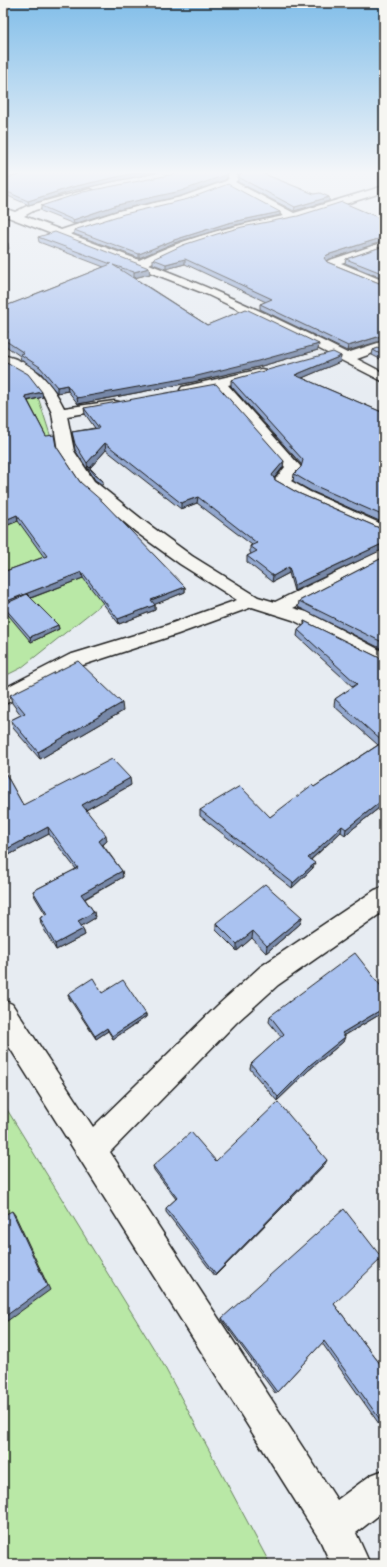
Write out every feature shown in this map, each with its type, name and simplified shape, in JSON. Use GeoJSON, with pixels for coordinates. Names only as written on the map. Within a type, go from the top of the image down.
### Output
{"type":"FeatureCollection","features":[{"type":"Feature","properties":{"kind":"street"},"geometry":{"type":"LineString","coordinates":[[93,245],[210,292],[333,351],[384,378]]}},
{"type":"Feature","properties":{"kind":"street"},"geometry":{"type":"LineString","coordinates":[[140,264],[181,245]]}},
{"type":"Feature","properties":{"kind":"street"},"geometry":{"type":"LineString","coordinates":[[384,245],[331,263],[384,285]]}},
{"type":"Feature","properties":{"kind":"street"},"geometry":{"type":"LineString","coordinates":[[346,358],[384,345]]}},
{"type":"Feature","properties":{"kind":"street"},"geometry":{"type":"LineString","coordinates":[[318,356],[333,351]]}},
{"type":"Feature","properties":{"kind":"street"},"geometry":{"type":"LineString","coordinates":[[3,359],[20,365],[36,375],[51,395],[59,414],[66,451],[88,484],[142,528],[186,560],[252,600],[300,616],[384,660]]}},
{"type":"Feature","properties":{"kind":"street"},"geometry":{"type":"LineString","coordinates":[[175,392],[276,369]]}},
{"type":"Feature","properties":{"kind":"street"},"geometry":{"type":"LineString","coordinates":[[219,383],[293,467],[291,473],[281,482],[304,495],[384,531]]}},
{"type":"Feature","properties":{"kind":"street"},"geometry":{"type":"LineString","coordinates":[[59,414],[124,403]]}},
{"type":"Feature","properties":{"kind":"street"},"geometry":{"type":"LineString","coordinates":[[276,609],[384,554]]}},
{"type":"Feature","properties":{"kind":"street"},"geometry":{"type":"LineString","coordinates":[[3,698],[76,660],[171,630],[252,600]]}},
{"type":"Feature","properties":{"kind":"street"},"geometry":{"type":"LineString","coordinates":[[91,1150],[227,1014],[269,976],[384,898]]}},
{"type":"Feature","properties":{"kind":"street"},"geometry":{"type":"LineString","coordinates":[[3,1013],[333,1527],[352,1564]]}},
{"type":"Feature","properties":{"kind":"street"},"geometry":{"type":"LineString","coordinates":[[333,1527],[384,1488]]}},
{"type":"Feature","properties":{"kind":"green space"},"geometry":{"type":"Polygon","coordinates":[[[3,363],[11,366],[39,400],[53,444],[148,567],[21,668],[3,677],[3,363]]]}},
{"type":"Feature","properties":{"kind":"green space"},"geometry":{"type":"Polygon","coordinates":[[[3,1103],[162,1362],[270,1564],[3,1564],[3,1103]]]}},
{"type":"Feature","properties":{"kind":"building"},"geometry":{"type":"Polygon","coordinates":[[[60,245],[89,245],[149,268],[134,272],[113,265],[207,325],[246,309],[319,344],[193,377],[77,398],[67,385],[57,387],[40,367],[20,354],[24,353],[3,339],[3,333],[8,332],[3,330],[3,307],[111,264],[60,245]]]}},
{"type":"Feature","properties":{"kind":"building"},"geometry":{"type":"Polygon","coordinates":[[[115,245],[161,245],[139,254],[115,245]]]}},
{"type":"Feature","properties":{"kind":"building"},"geometry":{"type":"Polygon","coordinates":[[[183,245],[358,245],[327,255],[324,258],[327,262],[384,285],[384,335],[348,346],[260,304],[272,299],[185,259],[166,264],[153,259],[183,245]]]}},
{"type":"Feature","properties":{"kind":"building"},"geometry":{"type":"Polygon","coordinates":[[[384,246],[384,274],[346,259],[384,246]]]}},
{"type":"Feature","properties":{"kind":"building"},"geometry":{"type":"Polygon","coordinates":[[[384,346],[384,356],[373,350],[384,346]]]}},
{"type":"Feature","properties":{"kind":"building"},"geometry":{"type":"Polygon","coordinates":[[[333,352],[341,356],[295,375],[384,413],[384,516],[311,484],[294,474],[301,467],[303,460],[231,380],[333,352]]]}},
{"type":"Feature","properties":{"kind":"building"},"geometry":{"type":"Polygon","coordinates":[[[3,360],[28,374],[42,392],[25,396],[46,436],[54,435],[56,446],[80,482],[103,502],[185,587],[151,600],[155,605],[118,619],[82,572],[7,601],[3,595],[3,572],[47,556],[17,515],[3,521],[3,360]]]}},
{"type":"Feature","properties":{"kind":"building"},"geometry":{"type":"Polygon","coordinates":[[[216,384],[284,461],[272,475],[275,480],[298,493],[384,530],[384,543],[294,585],[289,567],[273,576],[247,556],[257,551],[250,546],[257,543],[198,497],[181,503],[105,443],[87,463],[75,444],[72,432],[99,428],[84,408],[216,384]]]}},
{"type":"Feature","properties":{"kind":"building"},"geometry":{"type":"Polygon","coordinates":[[[88,466],[103,481],[95,475],[88,466]]]}},
{"type":"Feature","properties":{"kind":"building"},"geometry":{"type":"Polygon","coordinates":[[[384,557],[384,643],[299,601],[384,557]]]}},
{"type":"Feature","properties":{"kind":"building"},"geometry":{"type":"Polygon","coordinates":[[[27,594],[58,625],[30,637],[3,606],[27,594]]]}},
{"type":"Feature","properties":{"kind":"building"},"geometry":{"type":"Polygon","coordinates":[[[304,621],[384,660],[384,799],[346,829],[342,826],[308,858],[315,863],[293,883],[200,810],[240,786],[270,817],[312,785],[314,787],[383,742],[335,699],[357,684],[298,630],[305,624],[304,621]]]}},
{"type":"Feature","properties":{"kind":"building"},"geometry":{"type":"Polygon","coordinates":[[[78,661],[122,703],[38,752],[11,720],[25,713],[10,695],[78,661]]]}},
{"type":"Feature","properties":{"kind":"building"},"geometry":{"type":"Polygon","coordinates":[[[112,759],[130,778],[82,805],[106,835],[99,841],[122,871],[81,894],[94,912],[78,921],[83,929],[55,944],[40,918],[47,914],[33,891],[78,868],[48,827],[3,851],[3,769],[23,805],[112,759]]]}},
{"type":"Feature","properties":{"kind":"building"},"geometry":{"type":"Polygon","coordinates":[[[265,884],[302,917],[267,946],[253,931],[237,944],[216,923],[265,884]]]}},
{"type":"Feature","properties":{"kind":"building"},"geometry":{"type":"Polygon","coordinates":[[[355,953],[384,990],[384,1008],[342,1033],[345,1037],[310,1065],[278,1097],[251,1064],[284,1034],[270,1016],[355,953]]]}},
{"type":"Feature","properties":{"kind":"building"},"geometry":{"type":"Polygon","coordinates":[[[93,978],[102,993],[123,980],[146,1014],[112,1036],[107,1028],[95,1036],[68,994],[93,978]]]}},
{"type":"Feature","properties":{"kind":"building"},"geometry":{"type":"Polygon","coordinates":[[[278,1102],[327,1160],[216,1274],[166,1208],[177,1198],[153,1166],[191,1132],[216,1161],[278,1102]]]}},
{"type":"Feature","properties":{"kind":"building"},"geometry":{"type":"Polygon","coordinates":[[[344,1209],[382,1258],[334,1304],[384,1369],[384,1425],[324,1341],[277,1392],[222,1318],[344,1209]]]}},
{"type":"Feature","properties":{"kind":"building"},"geometry":{"type":"Polygon","coordinates":[[[12,1211],[47,1286],[3,1318],[3,1212],[4,1215],[12,1211]]]}}]}
